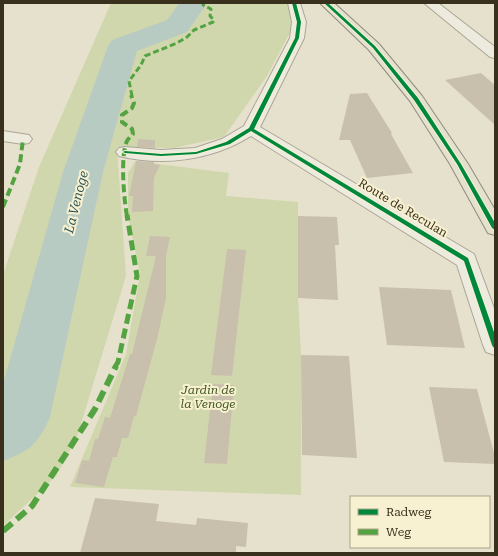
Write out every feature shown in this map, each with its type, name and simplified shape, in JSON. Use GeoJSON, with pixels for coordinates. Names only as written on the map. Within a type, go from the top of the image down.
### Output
{"type":"FeatureCollection","features":[{"type":"Feature","properties":{"kind":"main road"},"geometry":{"type":"LineString","coordinates":[[326,3],[374,47],[416,99],[459,164],[495,228]]}},
{"type":"Feature","properties":{"kind":"street"},"geometry":{"type":"LineString","coordinates":[[125,152],[161,155],[196,152],[228,143],[251,129],[297,38],[299,22],[294,3]]}},
{"type":"Feature","properties":{"kind":"street"},"geometry":{"type":"LineString","coordinates":[[430,3],[495,54]]}},
{"type":"Feature","properties":{"kind":"street","name":"Route de Reculan"},"geometry":{"type":"LineString","coordinates":[[251,129],[466,260],[495,345]]}},
{"type":"Feature","properties":{"kind":"street"},"geometry":{"type":"LineString","coordinates":[[3,136],[23,139]]}},
{"type":"Feature","properties":{"kind":"green space"},"geometry":{"type":"Polygon","coordinates":[[[111,3],[287,3],[295,23],[267,76],[224,137],[174,148],[117,147],[126,276],[77,437],[56,476],[3,526],[3,275],[39,167],[111,3]]]}},
{"type":"Feature","properties":{"kind":"green space","name":"Jardin de la Venoge"},"geometry":{"type":"Polygon","coordinates":[[[135,161],[229,173],[226,196],[298,202],[298,298],[301,355],[301,495],[70,487],[126,354],[140,274],[128,216],[128,173],[135,161]]]}},
{"type":"Feature","properties":{"kind":"building"},"geometry":{"type":"Polygon","coordinates":[[[481,73],[495,85],[495,125],[445,80],[481,73]]]}},
{"type":"Feature","properties":{"kind":"building"},"geometry":{"type":"Polygon","coordinates":[[[367,93],[392,133],[391,134],[413,173],[367,178],[350,140],[339,140],[350,94],[367,93]]]}},
{"type":"Feature","properties":{"kind":"building"},"geometry":{"type":"Polygon","coordinates":[[[138,139],[155,140],[155,148],[137,147],[138,139]]]}},
{"type":"Feature","properties":{"kind":"building"},"geometry":{"type":"Polygon","coordinates":[[[136,161],[154,162],[154,164],[160,165],[154,178],[153,211],[132,212],[133,196],[129,196],[136,161]]]}},
{"type":"Feature","properties":{"kind":"building"},"geometry":{"type":"Polygon","coordinates":[[[298,216],[337,217],[339,245],[335,245],[338,300],[298,298],[298,216]]]}},
{"type":"Feature","properties":{"kind":"building"},"geometry":{"type":"Polygon","coordinates":[[[150,236],[170,237],[166,256],[166,298],[157,339],[136,416],[134,416],[128,438],[122,438],[117,457],[113,457],[104,487],[75,483],[82,460],[89,461],[95,439],[98,439],[105,417],[110,418],[130,354],[132,354],[156,256],[146,256],[150,236]]]}},
{"type":"Feature","properties":{"kind":"building"},"geometry":{"type":"Polygon","coordinates":[[[227,249],[246,250],[232,376],[211,375],[227,249]]]}},
{"type":"Feature","properties":{"kind":"building"},"geometry":{"type":"Polygon","coordinates":[[[379,287],[451,290],[465,348],[387,345],[379,287]]]}},
{"type":"Feature","properties":{"kind":"building"},"geometry":{"type":"Polygon","coordinates":[[[301,355],[349,356],[357,458],[302,455],[301,355]]]}},
{"type":"Feature","properties":{"kind":"building"},"geometry":{"type":"Polygon","coordinates":[[[213,384],[234,385],[227,464],[204,463],[213,384]]]}},
{"type":"Feature","properties":{"kind":"building"},"geometry":{"type":"Polygon","coordinates":[[[429,387],[477,389],[495,457],[495,464],[444,462],[429,387]]]}},
{"type":"Feature","properties":{"kind":"building"},"geometry":{"type":"Polygon","coordinates":[[[95,498],[159,504],[156,521],[196,525],[197,518],[248,523],[246,547],[236,546],[236,553],[80,553],[95,498]]]}},
{"type":"Feature","properties":{"kind":"waterway","name":"La Venoge"},"geometry":{"type":"LineString","coordinates":[[3,434],[22,417],[83,172],[123,46],[177,26],[192,5],[191,3]]}},
{"type":"Feature","properties":{"kind":"marked path"},"geometry":{"type":"LineString","coordinates":[[3,531],[32,506],[95,409],[118,362],[137,276],[123,193],[125,152],[127,141],[133,134],[132,129],[122,122],[122,115],[132,108],[134,103],[129,81],[140,67],[145,56],[177,43],[187,37],[194,30],[213,22],[214,20],[210,16],[211,9],[203,5],[204,3]]}},
{"type":"Feature","properties":{"kind":"marked path"},"geometry":{"type":"LineString","coordinates":[[3,207],[20,164],[23,139]]}},
{"type":"Feature","properties":{"kind":"cycle path"},"geometry":{"type":"LineString","coordinates":[[125,152],[161,155],[196,153],[228,143],[251,129],[297,38],[299,22],[294,3]]}},
{"type":"Feature","properties":{"kind":"cycle path"},"geometry":{"type":"LineString","coordinates":[[326,3],[374,47],[416,99],[459,164],[495,228]]}},
{"type":"Feature","properties":{"kind":"cycle path"},"geometry":{"type":"LineString","coordinates":[[251,129],[466,260],[495,345]]}}]}
